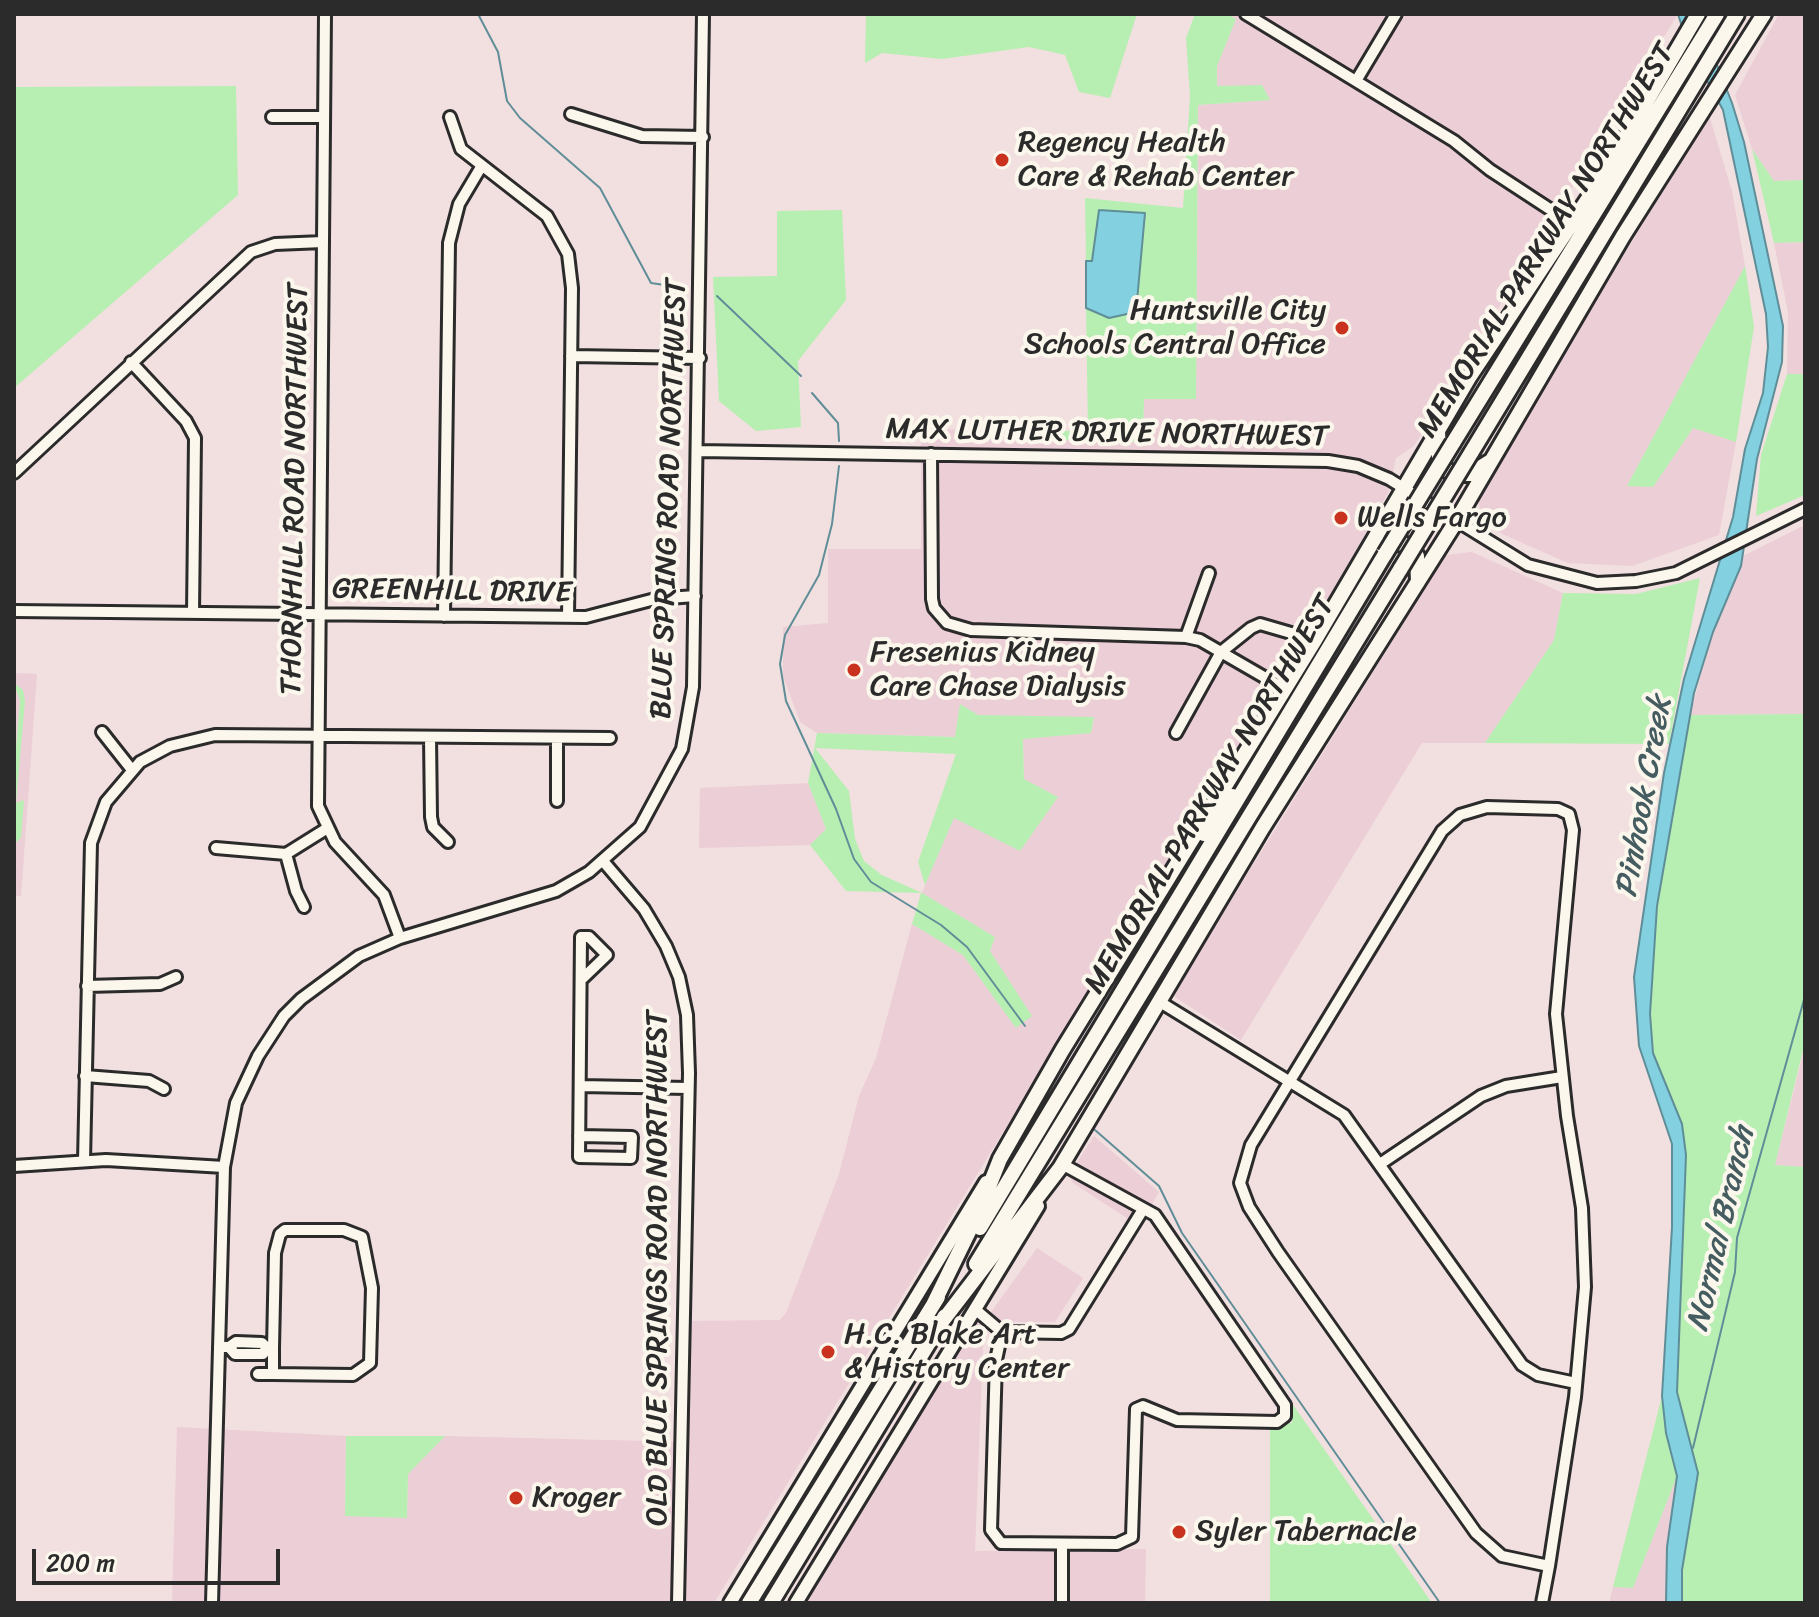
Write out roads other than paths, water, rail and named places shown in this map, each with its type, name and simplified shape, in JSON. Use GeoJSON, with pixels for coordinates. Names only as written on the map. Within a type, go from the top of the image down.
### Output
{"type":"FeatureCollection","features":[{"type":"Feature","properties":{"kind":"highway"},"geometry":{"type":"LineString","coordinates":[[933,1305],[981,1207],[1000,1159],[1063,1049],[1315,640],[1403,487],[1600,181],[1698,14]]}},
{"type":"Feature","properties":{"kind":"highway","name":"MEMORIAL PARKWAY NORTHWEST"},"geometry":{"type":"LineString","coordinates":[[749,1603],[933,1305],[1385,554],[1717,14]]}},
{"type":"Feature","properties":{"kind":"highway","name":"MEMORIAL PARKWAY NORTHWEST"},"geometry":{"type":"LineString","coordinates":[[771,1603],[1737,14]]}},
{"type":"Feature","properties":{"kind":"highway"},"geometry":{"type":"LineString","coordinates":[[941,1323],[1061,1166],[1263,827],[1455,523],[1702,108],[1764,14]]}},
{"type":"Feature","properties":{"kind":"highway"},"geometry":{"type":"LineString","coordinates":[[1438,430],[1439,458],[1445,469],[1454,474],[1470,474],[1493,460]]}},
{"type":"Feature","properties":{"kind":"highway"},"geometry":{"type":"LineString","coordinates":[[1364,552],[1386,543],[1409,546],[1417,556],[1418,583]]}},
{"type":"Feature","properties":{"kind":"highway"},"geometry":{"type":"LineString","coordinates":[[1176,867],[1259,766]]}},
{"type":"Feature","properties":{"kind":"main road"},"geometry":{"type":"LineString","coordinates":[[734,1599],[1000,1159]]}},
{"type":"Feature","properties":{"kind":"main road"},"geometry":{"type":"LineString","coordinates":[[796,1603],[1061,1166]]}},
{"type":"Feature","properties":{"kind":"street","name":"THORNHILL ROAD NORTHWEST"},"geometry":{"type":"LineString","coordinates":[[325,14],[318,806],[326,829],[384,895],[400,938]]}},
{"type":"Feature","properties":{"kind":"street","name":"BLUE SPRING ROAD NORTHWEST"},"geometry":{"type":"LineString","coordinates":[[212,1603],[224,1347],[224,1167],[236,1103],[258,1056],[284,1016],[338,969],[400,938],[556,891],[603,861],[646,819],[682,749],[691,712],[695,596],[703,14]]}},
{"type":"Feature","properties":{"kind":"street"},"geometry":{"type":"LineString","coordinates":[[1246,14],[1454,141],[1490,170],[1571,223]]}},
{"type":"Feature","properties":{"kind":"street"},"geometry":{"type":"LineString","coordinates":[[1356,81],[1396,14]]}},
{"type":"Feature","properties":{"kind":"street"},"geometry":{"type":"LineString","coordinates":[[571,114],[642,136],[703,137]]}},
{"type":"Feature","properties":{"kind":"street"},"geometry":{"type":"LineString","coordinates":[[272,117],[324,117]]}},
{"type":"Feature","properties":{"kind":"street"},"geometry":{"type":"LineString","coordinates":[[450,117],[461,149],[547,216],[565,244],[572,288],[568,617]]}},
{"type":"Feature","properties":{"kind":"street"},"geometry":{"type":"LineString","coordinates":[[444,616],[449,243],[459,204],[481,167]]}},
{"type":"Feature","properties":{"kind":"street"},"geometry":{"type":"LineString","coordinates":[[14,473],[251,252],[275,244],[323,242]]}},
{"type":"Feature","properties":{"kind":"street"},"geometry":{"type":"LineString","coordinates":[[571,356],[700,358]]}},
{"type":"Feature","properties":{"kind":"street"},"geometry":{"type":"LineString","coordinates":[[131,362],[186,421],[195,438],[193,613]]}},
{"type":"Feature","properties":{"kind":"street","name":"MAX LUTHER DRIVE NORTHWEST"},"geometry":{"type":"LineString","coordinates":[[699,451],[1320,460],[1370,470],[1403,487],[1455,523],[1528,565],[1597,583],[1636,581],[1676,573],[1805,509]]}},
{"type":"Feature","properties":{"kind":"street"},"geometry":{"type":"LineString","coordinates":[[931,454],[932,599],[934,608],[947,623],[971,630],[1186,637],[1221,652],[1283,688]]}},
{"type":"Feature","properties":{"kind":"street"},"geometry":{"type":"LineString","coordinates":[[1186,637],[1209,573]]}},
{"type":"Feature","properties":{"kind":"street","name":"GREENHILL DRIVE"},"geometry":{"type":"LineString","coordinates":[[14,611],[586,617],[665,597],[695,596]]}},
{"type":"Feature","properties":{"kind":"street"},"geometry":{"type":"LineString","coordinates":[[1176,733],[1221,652],[1251,628],[1260,624],[1315,640]]}},
{"type":"Feature","properties":{"kind":"street"},"geometry":{"type":"LineString","coordinates":[[102,732],[132,770]]}},
{"type":"Feature","properties":{"kind":"street"},"geometry":{"type":"LineString","coordinates":[[84,1161],[91,843],[106,802],[132,770],[154,752],[192,738],[215,735],[610,738]]}},
{"type":"Feature","properties":{"kind":"street"},"geometry":{"type":"LineString","coordinates":[[430,737],[431,817],[433,827],[448,842]]}},
{"type":"Feature","properties":{"kind":"street"},"geometry":{"type":"LineString","coordinates":[[557,738],[557,801]]}},
{"type":"Feature","properties":{"kind":"street"},"geometry":{"type":"LineString","coordinates":[[1542,1603],[1549,1566],[1576,1383],[1585,1287],[1584,1242],[1562,1077],[1557,989],[1573,830],[1569,814],[1564,812],[1487,807],[1476,808],[1448,823],[1290,1079],[1243,1166],[1242,1192],[1249,1207],[1476,1533],[1502,1556],[1549,1566]]}},
{"type":"Feature","properties":{"kind":"street"},"geometry":{"type":"LineString","coordinates":[[216,848],[286,854],[326,829]]}},
{"type":"Feature","properties":{"kind":"street"},"geometry":{"type":"LineString","coordinates":[[286,854],[296,891],[304,907]]}},
{"type":"Feature","properties":{"kind":"street","name":"OLD BLUE SPRINGS ROAD NORTHWEST"},"geometry":{"type":"LineString","coordinates":[[603,861],[644,909],[679,977],[687,1015],[678,1603]]}},
{"type":"Feature","properties":{"kind":"street"},"geometry":{"type":"LineString","coordinates":[[87,986],[160,984],[176,977]]}},
{"type":"Feature","properties":{"kind":"street"},"geometry":{"type":"LineString","coordinates":[[579,1136],[632,1137],[631,1158],[579,1157],[579,1136],[580,1086],[583,978]]}},
{"type":"Feature","properties":{"kind":"street"},"geometry":{"type":"LineString","coordinates":[[1160,1002],[1290,1079],[1344,1115],[1522,1365],[1538,1375],[1576,1383]]}},
{"type":"Feature","properties":{"kind":"street"},"geometry":{"type":"LineString","coordinates":[[85,1076],[149,1081],[164,1089]]}},
{"type":"Feature","properties":{"kind":"street"},"geometry":{"type":"LineString","coordinates":[[1380,1164],[1481,1096],[1506,1086],[1562,1077]]}},
{"type":"Feature","properties":{"kind":"street"},"geometry":{"type":"LineString","coordinates":[[580,1086],[688,1088]]}},
{"type":"Feature","properties":{"kind":"street"},"geometry":{"type":"LineString","coordinates":[[14,1166],[84,1161],[224,1167]]}},
{"type":"Feature","properties":{"kind":"street"},"geometry":{"type":"LineString","coordinates":[[1002,1332],[996,1360],[991,1530],[993,1538],[1010,1545],[1117,1544],[1132,1537],[1136,1409],[1143,1406],[1164,1418],[1189,1421],[1277,1422],[1285,1416],[1285,1405],[1155,1215],[1142,1211],[1061,1166]]}},
{"type":"Feature","properties":{"kind":"street"},"geometry":{"type":"LineString","coordinates":[[976,1310],[1002,1332],[1061,1333],[1069,1329],[1142,1211]]}},
{"type":"Feature","properties":{"kind":"street"},"geometry":{"type":"LineString","coordinates":[[258,1374],[353,1375],[370,1363],[372,1288],[362,1237],[344,1230],[285,1230],[280,1234],[275,1253],[270,1348],[273,1374]]}},
{"type":"Feature","properties":{"kind":"street"},"geometry":{"type":"LineString","coordinates":[[224,1347],[235,1354],[263,1354],[270,1348]]}},
{"type":"Feature","properties":{"kind":"street"},"geometry":{"type":"LineString","coordinates":[[1062,1544],[1062,1603]]}},
{"type":"Feature","properties":{"kind":"water"},"geometry":{"type":"Polygon","coordinates":[[[1678,14],[1697,14],[1732,103],[1744,142],[1783,326],[1782,362],[1757,459],[1741,566],[1713,632],[1694,693],[1657,906],[1650,1014],[1653,1053],[1682,1124],[1686,1155],[1677,1392],[1698,1473],[1682,1570],[1682,1603],[1666,1603],[1667,1547],[1677,1476],[1666,1433],[1662,1396],[1672,1227],[1672,1144],[1639,1046],[1634,977],[1664,773],[1684,679],[1733,517],[1745,449],[1763,393],[1768,347],[1766,314],[1723,110],[1688,46],[1678,14]]]}},
{"type":"Feature","properties":{"kind":"water"},"geometry":{"type":"Polygon","coordinates":[[[1099,210],[1145,213],[1136,312],[1109,318],[1086,308],[1086,261],[1092,261],[1099,210]]]}},
{"type":"Feature","properties":{"kind":"waterway"},"geometry":{"type":"LineString","coordinates":[[478,14],[498,52],[507,101],[520,118],[600,188],[651,283],[685,288]]}},
{"type":"Feature","properties":{"kind":"waterway"},"geometry":{"type":"LineString","coordinates":[[717,296],[801,376]]}},
{"type":"Feature","properties":{"kind":"waterway"},"geometry":{"type":"LineString","coordinates":[[812,393],[838,423],[839,441]]}},
{"type":"Feature","properties":{"kind":"waterway"},"geometry":{"type":"LineString","coordinates":[[839,466],[832,524],[819,575],[785,635],[780,664],[786,701],[836,809],[854,859],[871,882],[941,925],[967,947],[1025,1026]]}},
{"type":"Feature","properties":{"kind":"waterway","name":"Normal Branch"},"geometry":{"type":"LineString","coordinates":[[1693,1448],[1735,1272],[1737,1238],[1805,996]]}},
{"type":"Feature","properties":{"kind":"waterway"},"geometry":{"type":"LineString","coordinates":[[1095,1130],[1159,1186],[1182,1233],[1440,1603]]}},
{"type":"Feature","properties":{"kind":"place","name":"Regency Health Care & Rehab Center"},"geometry":{"type":"Point","coordinates":[1002,160]}},
{"type":"Feature","properties":{"kind":"place","name":"Huntsville City Schools Central Office"},"geometry":{"type":"Point","coordinates":[1342,328]}},
{"type":"Feature","properties":{"kind":"place","name":"Wells Fargo"},"geometry":{"type":"Point","coordinates":[1341,518]}},
{"type":"Feature","properties":{"kind":"place","name":"Fresenius Kidney Care Chase Dialysis"},"geometry":{"type":"Point","coordinates":[854,670]}},
{"type":"Feature","properties":{"kind":"place","name":"H.C. Blake Art & History Center"},"geometry":{"type":"Point","coordinates":[828,1352]}},
{"type":"Feature","properties":{"kind":"place","name":"Kroger"},"geometry":{"type":"Point","coordinates":[516,1498]}},
{"type":"Feature","properties":{"kind":"place","name":"Syler Tabernacle"},"geometry":{"type":"Point","coordinates":[1179,1532]}},
{"type":"Feature","properties":{"kind":"water label","name":"Pinhook Creek"},"geometry":{"type":"Point","coordinates":[1645,797]}}]}
